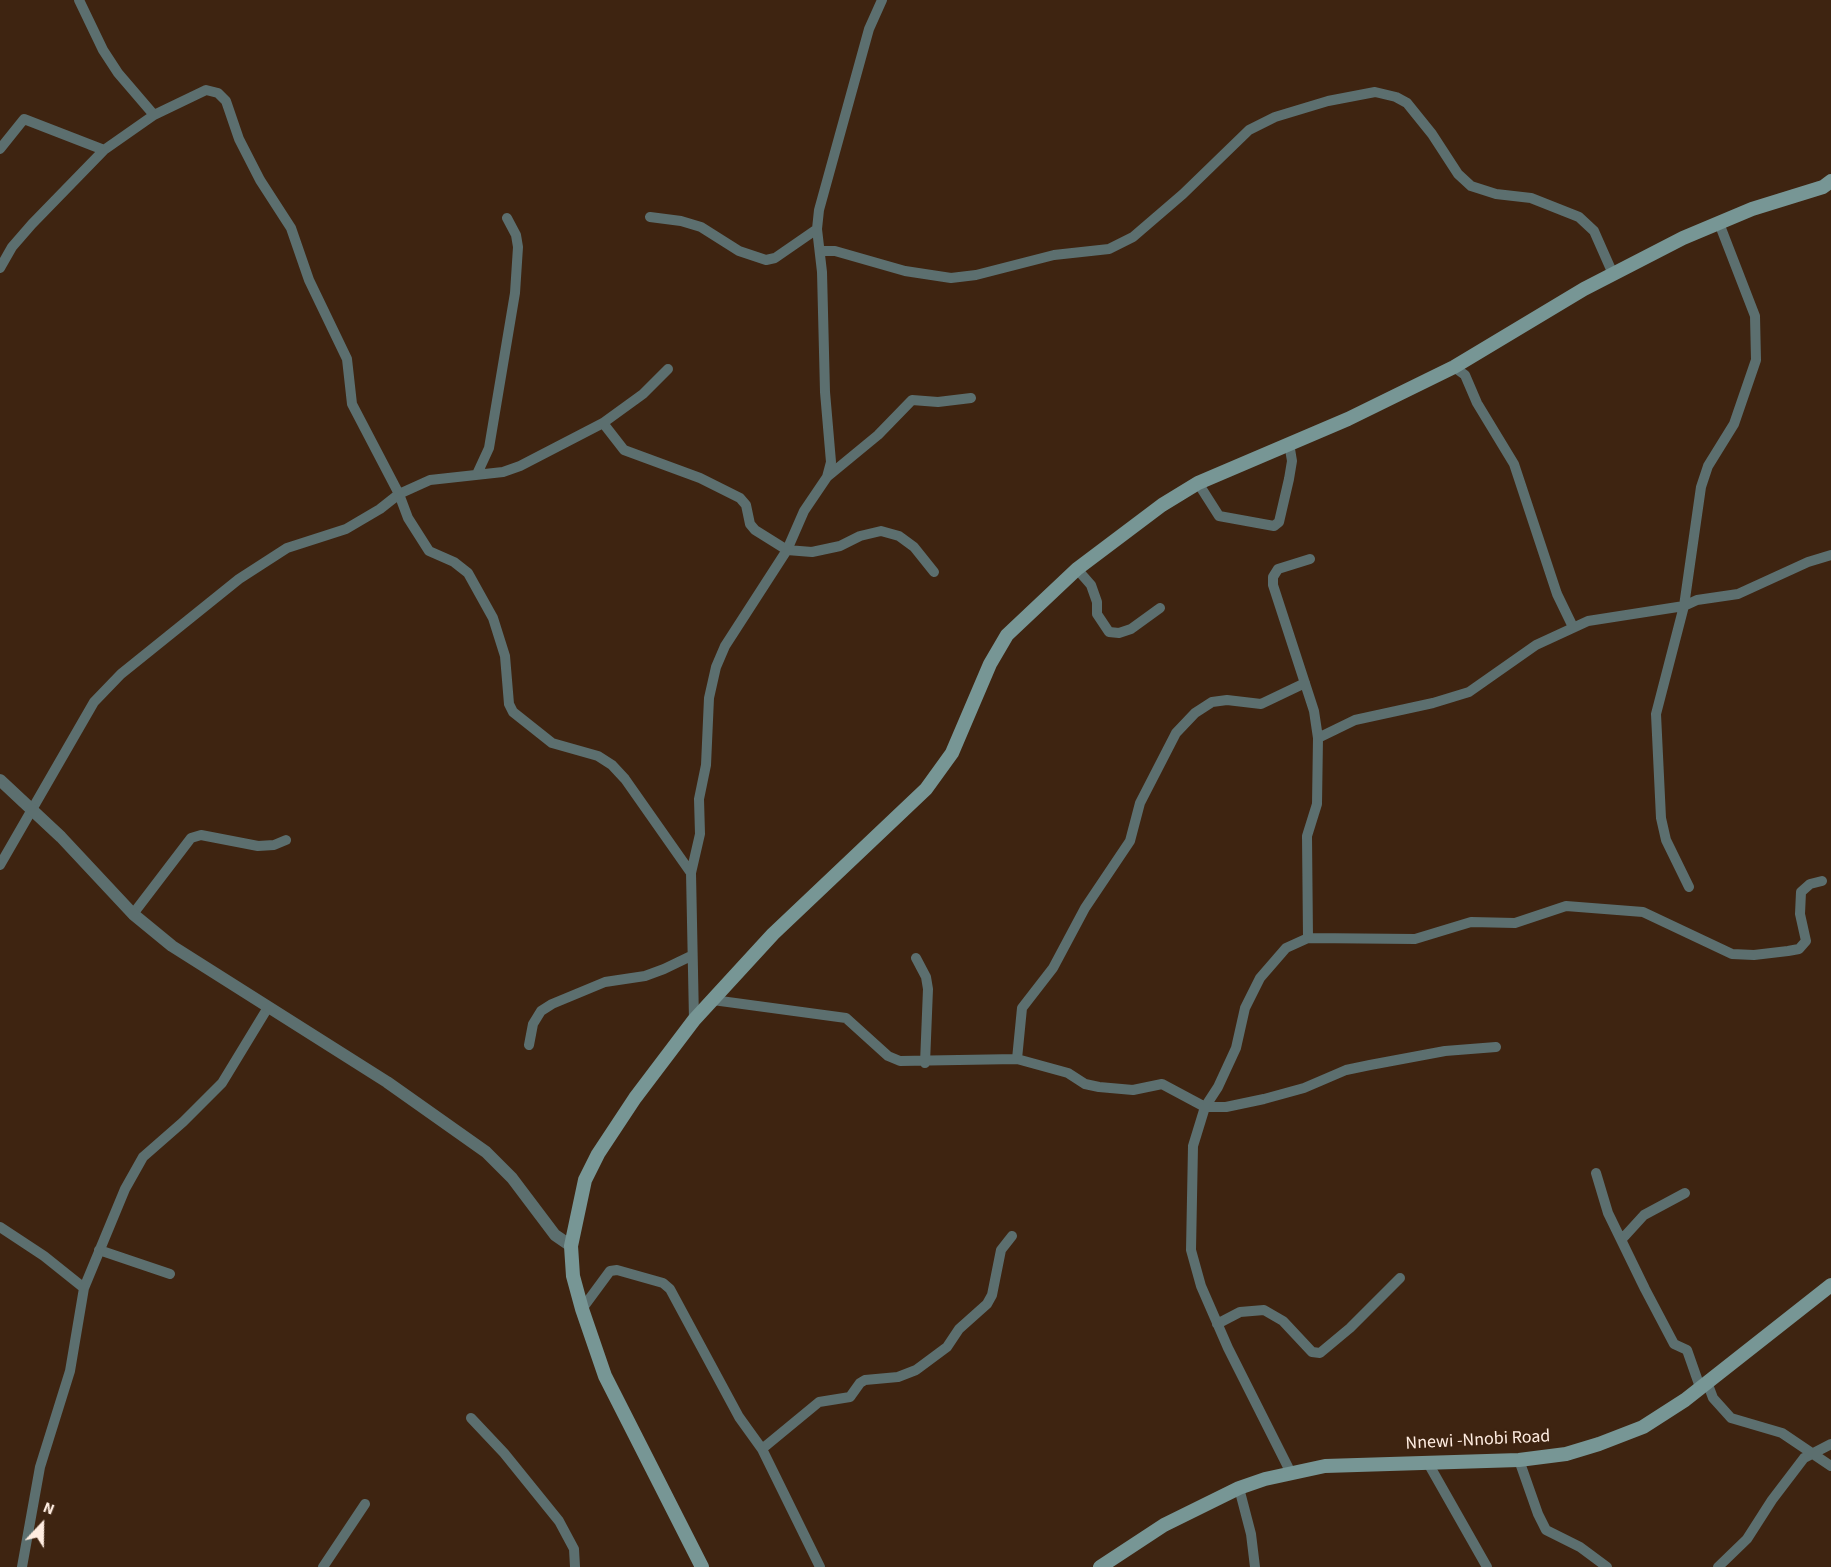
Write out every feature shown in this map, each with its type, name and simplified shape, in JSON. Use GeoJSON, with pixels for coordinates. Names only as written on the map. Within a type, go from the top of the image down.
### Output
{"type":"FeatureCollection","features":[{"type":"Feature","properties":{"kind":"main road"},"geometry":{"type":"LineString","coordinates":[[702,1567],[605,1376],[582,1309],[573,1276],[571,1246],[578,1202],[598,1154],[635,1098],[694,1020],[773,934],[926,789],[952,753],[990,664],[1007,635],[1077,568],[1162,505],[1198,483],[1348,419],[1454,367],[1613,274],[1683,237],[1823,187],[1831,181]]}},
{"type":"Feature","properties":{"kind":"main road","name":"Nnewi -Nnobi Road"},"geometry":{"type":"LineString","coordinates":[[1100,1567],[1164,1525],[1239,1488],[1291,1473],[1325,1467],[1519,1460],[1566,1454],[1642,1427],[1704,1385],[1831,1285]]}},
{"type":"Feature","properties":{"kind":"street"},"geometry":{"type":"LineString","coordinates":[[79,0],[103,50],[118,73],[154,115]]}},
{"type":"Feature","properties":{"kind":"street"},"geometry":{"type":"LineString","coordinates":[[827,477],[831,462],[821,251],[817,229],[819,210],[869,29],[882,0]]}},
{"type":"Feature","properties":{"kind":"street"},"geometry":{"type":"LineString","coordinates":[[0,268],[12,247],[32,224],[104,150],[154,115],[206,90],[218,93],[226,101],[250,161],[291,228],[309,280],[347,359],[352,404],[399,494],[408,519],[429,551],[454,562],[468,573],[481,592],[493,618],[505,656],[509,704],[513,712],[552,743],[598,756],[612,765],[625,779],[690,873]]}},
{"type":"Feature","properties":{"kind":"street"},"geometry":{"type":"LineString","coordinates":[[821,251],[835,251],[905,271],[951,278],[976,275],[1054,255],[1109,249],[1133,237],[1150,223],[1249,130],[1275,117],[1375,92],[1396,97],[1407,103],[1432,134],[1458,174],[1471,186],[1496,194],[1539,200],[1579,217],[1593,231],[1613,274]]}},
{"type":"Feature","properties":{"kind":"street"},"geometry":{"type":"LineString","coordinates":[[0,149],[24,119],[104,150]]}},
{"type":"Feature","properties":{"kind":"street"},"geometry":{"type":"LineString","coordinates":[[650,217],[681,221],[701,227],[738,251],[766,260],[775,258],[817,229]]}},
{"type":"Feature","properties":{"kind":"street"},"geometry":{"type":"LineString","coordinates":[[477,474],[489,448],[515,293],[518,247],[516,235],[507,218]]}},
{"type":"Feature","properties":{"kind":"street"},"geometry":{"type":"LineString","coordinates":[[1689,887],[1666,840],[1660,818],[1656,714],[1684,606],[1701,487],[1708,466],[1734,424],[1756,360],[1755,316],[1719,223]]}},
{"type":"Feature","properties":{"kind":"street"},"geometry":{"type":"LineString","coordinates":[[1454,367],[1465,375],[1477,403],[1514,464],[1557,594],[1573,627]]}},
{"type":"Feature","properties":{"kind":"street"},"geometry":{"type":"LineString","coordinates":[[0,866],[88,711],[121,674],[239,579],[287,548],[346,529],[381,509],[399,494],[430,480],[503,472],[520,466],[603,423],[643,394],[668,369]]}},
{"type":"Feature","properties":{"kind":"street"},"geometry":{"type":"LineString","coordinates":[[694,1020],[690,873],[700,834],[699,799],[706,765],[709,698],[716,667],[724,646],[787,550],[804,511],[827,477],[878,435],[912,399],[938,402],[971,398]]}},
{"type":"Feature","properties":{"kind":"street"},"geometry":{"type":"LineString","coordinates":[[603,423],[624,450],[700,478],[740,498],[746,505],[750,524],[755,530],[787,550],[812,552],[840,546],[860,536],[881,531],[899,536],[914,547],[934,572]]}},
{"type":"Feature","properties":{"kind":"street"},"geometry":{"type":"LineString","coordinates":[[1198,483],[1219,516],[1274,526],[1278,522],[1290,479],[1292,461],[1288,443]]}},
{"type":"Feature","properties":{"kind":"street"},"geometry":{"type":"LineString","coordinates":[[1318,738],[1355,720],[1433,703],[1469,692],[1536,645],[1588,621],[1684,606],[1697,600],[1738,594],[1808,562],[1831,555]]}},
{"type":"Feature","properties":{"kind":"street"},"geometry":{"type":"LineString","coordinates":[[1308,938],[1307,836],[1317,804],[1318,738],[1314,711],[1273,585],[1273,577],[1278,569],[1310,559]]}},
{"type":"Feature","properties":{"kind":"street"},"geometry":{"type":"LineString","coordinates":[[1077,568],[1091,585],[1097,602],[1097,614],[1109,632],[1119,633],[1131,629],[1160,608]]}},
{"type":"Feature","properties":{"kind":"street"},"geometry":{"type":"LineString","coordinates":[[1017,1059],[1022,1008],[1053,968],[1084,908],[1130,841],[1140,803],[1176,733],[1195,713],[1212,702],[1227,700],[1262,704],[1305,683]]}},
{"type":"Feature","properties":{"kind":"street"},"geometry":{"type":"LineString","coordinates":[[0,780],[133,914],[172,946],[267,1009],[387,1082],[486,1152],[512,1178],[555,1235],[571,1246]]}},
{"type":"Feature","properties":{"kind":"street"},"geometry":{"type":"LineString","coordinates":[[133,914],[191,837],[201,835],[258,846],[274,845],[286,840]]}},
{"type":"Feature","properties":{"kind":"street"},"geometry":{"type":"LineString","coordinates":[[1291,1473],[1217,1324],[1201,1286],[1191,1250],[1193,1146],[1205,1107],[1218,1087],[1236,1048],[1245,1008],[1260,978],[1286,948],[1308,938],[1415,939],[1471,922],[1515,923],[1566,906],[1643,912],[1732,954],[1765,954],[1799,949],[1804,946],[1806,941],[1800,914],[1801,892],[1810,884],[1822,881]]}},
{"type":"Feature","properties":{"kind":"street"},"geometry":{"type":"LineString","coordinates":[[529,1046],[533,1024],[541,1011],[552,1004],[605,982],[645,976],[691,956]]}},
{"type":"Feature","properties":{"kind":"street"},"geometry":{"type":"LineString","coordinates":[[916,958],[926,977],[928,989],[925,1063]]}},
{"type":"Feature","properties":{"kind":"street"},"geometry":{"type":"LineString","coordinates":[[713,1000],[846,1018],[888,1056],[900,1061],[925,1063],[1017,1059],[1068,1073],[1085,1084],[1099,1087],[1133,1090],[1162,1084],[1205,1107],[1226,1107],[1264,1100],[1304,1088],[1346,1070],[1370,1065],[1445,1051],[1496,1047]]}},
{"type":"Feature","properties":{"kind":"street"},"geometry":{"type":"LineString","coordinates":[[22,1567],[40,1467],[70,1371],[84,1288],[125,1189],[143,1156],[183,1122],[222,1083],[267,1009]]}},
{"type":"Feature","properties":{"kind":"street"},"geometry":{"type":"LineString","coordinates":[[1596,1173],[1608,1213],[1623,1238],[1645,1289],[1674,1344],[1687,1350],[1704,1385],[1718,1404],[1731,1418],[1782,1433],[1831,1466]]}},
{"type":"Feature","properties":{"kind":"street"},"geometry":{"type":"LineString","coordinates":[[1623,1238],[1644,1215],[1685,1193]]}},
{"type":"Feature","properties":{"kind":"street"},"geometry":{"type":"LineString","coordinates":[[0,1227],[44,1256],[84,1288]]}},
{"type":"Feature","properties":{"kind":"street"},"geometry":{"type":"LineString","coordinates":[[762,1449],[819,1402],[850,1397],[865,1380],[898,1377],[916,1371],[946,1347],[959,1329],[987,1304],[992,1295],[1001,1250],[1011,1236]]}},
{"type":"Feature","properties":{"kind":"street"},"geometry":{"type":"LineString","coordinates":[[99,1250],[170,1274]]}},
{"type":"Feature","properties":{"kind":"street"},"geometry":{"type":"LineString","coordinates":[[582,1309],[610,1271],[617,1270],[663,1283],[670,1289],[739,1417],[762,1449],[820,1567]]}},
{"type":"Feature","properties":{"kind":"street"},"geometry":{"type":"LineString","coordinates":[[1217,1324],[1240,1312],[1264,1310],[1283,1321],[1312,1352],[1320,1353],[1362,1317],[1400,1278]]}},
{"type":"Feature","properties":{"kind":"street"},"geometry":{"type":"LineString","coordinates":[[471,1418],[504,1453],[559,1521],[572,1542],[575,1567]]}},
{"type":"Feature","properties":{"kind":"street"},"geometry":{"type":"LineString","coordinates":[[1718,1567],[1747,1539],[1797,1466],[1812,1452],[1831,1444]]}},
{"type":"Feature","properties":{"kind":"street"},"geometry":{"type":"LineString","coordinates":[[1519,1460],[1546,1530],[1580,1547],[1607,1567]]}},
{"type":"Feature","properties":{"kind":"street"},"geometry":{"type":"LineString","coordinates":[[1428,1463],[1487,1567]]}},
{"type":"Feature","properties":{"kind":"street"},"geometry":{"type":"LineString","coordinates":[[1239,1488],[1251,1534],[1255,1567]]}},
{"type":"Feature","properties":{"kind":"street"},"geometry":{"type":"LineString","coordinates":[[323,1567],[365,1504]]}}]}
